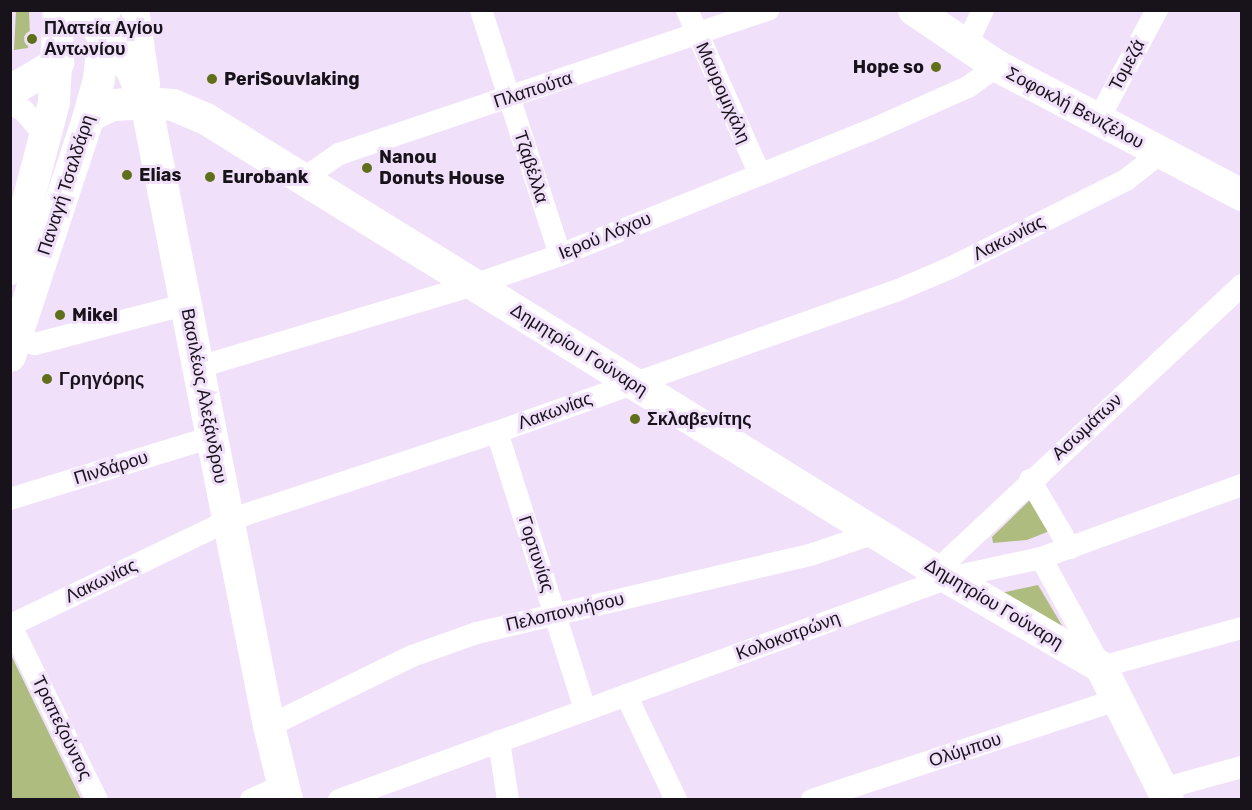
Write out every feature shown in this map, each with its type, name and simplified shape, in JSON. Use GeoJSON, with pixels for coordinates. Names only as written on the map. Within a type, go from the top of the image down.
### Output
{"type":"FeatureCollection","features":[{"type":"Feature","properties":{"kind":"street","name":"Παναγή Τσαλδάρη"},"geometry":{"type":"LineString","coordinates":[[10,269],[47,138],[58,63],[58,10]]}},
{"type":"Feature","properties":{"kind":"street","name":"Βασιλέως Αλεξάνδρου"},"geometry":{"type":"LineString","coordinates":[[82,10],[105,23],[131,68],[146,103],[268,726],[285,792]]}},
{"type":"Feature","properties":{"kind":"street"},"geometry":{"type":"LineString","coordinates":[[133,10],[146,103]]}},
{"type":"Feature","properties":{"kind":"street","name":"Τζαβέλλα"},"geometry":{"type":"LineString","coordinates":[[481,10],[560,255]]}},
{"type":"Feature","properties":{"kind":"street","name":"Μαυρομιχάλη"},"geometry":{"type":"LineString","coordinates":[[687,10],[760,175]]}},
{"type":"Feature","properties":{"kind":"street","name":"Πλαπούτα"},"geometry":{"type":"LineString","coordinates":[[303,179],[339,154],[698,36],[768,10]]}},
{"type":"Feature","properties":{"kind":"street","name":"Σοφοκλή Βενιζέλου"},"geometry":{"type":"LineString","coordinates":[[914,10],[965,48],[1159,154],[1242,195]]}},
{"type":"Feature","properties":{"kind":"street"},"geometry":{"type":"LineString","coordinates":[[965,48],[983,10]]}},
{"type":"Feature","properties":{"kind":"street","name":"Τομεζά"},"geometry":{"type":"LineString","coordinates":[[1098,120],[1157,10]]}},
{"type":"Feature","properties":{"kind":"street","name":"Παναγή Τσαλδάρη"},"geometry":{"type":"LineString","coordinates":[[12,345],[89,116],[99,78],[105,23]]}},
{"type":"Feature","properties":{"kind":"street"},"geometry":{"type":"LineString","coordinates":[[10,91],[58,63]]}},
{"type":"Feature","properties":{"kind":"street","name":"Ιερού Λόχου"},"geometry":{"type":"LineString","coordinates":[[198,367],[474,285],[560,255],[760,175],[968,87],[997,66]]}},
{"type":"Feature","properties":{"kind":"street","name":"Δημητρίου Γούναρη"},"geometry":{"type":"LineString","coordinates":[[89,116],[113,105],[146,103],[180,107],[206,119],[948,578],[1101,667]]}},
{"type":"Feature","properties":{"kind":"street"},"geometry":{"type":"LineString","coordinates":[[10,104],[23,110],[47,138]]}},
{"type":"Feature","properties":{"kind":"street"},"geometry":{"type":"LineString","coordinates":[[157,152],[175,130],[206,119]]}},
{"type":"Feature","properties":{"kind":"street","name":"Λακωνίας"},"geometry":{"type":"LineString","coordinates":[[11,625],[229,520],[497,432],[896,291],[950,268],[1126,180],[1159,154]]}},
{"type":"Feature","properties":{"kind":"street","name":"Ασωμάτων"},"geometry":{"type":"LineString","coordinates":[[948,578],[947,561],[1030,480],[1242,285]]}},
{"type":"Feature","properties":{"kind":"street"},"geometry":{"type":"LineString","coordinates":[[12,345],[36,344],[187,304]]}},
{"type":"Feature","properties":{"kind":"street","name":"Γορτυνίας"},"geometry":{"type":"LineString","coordinates":[[497,432],[585,710]]}},
{"type":"Feature","properties":{"kind":"street","name":"Πινδάρου"},"geometry":{"type":"LineString","coordinates":[[10,499],[212,437]]}},
{"type":"Feature","properties":{"kind":"street"},"geometry":{"type":"LineString","coordinates":[[1030,480],[1070,548]]}},
{"type":"Feature","properties":{"kind":"street","name":"Κολοκοτρώνη"},"geometry":{"type":"LineString","coordinates":[[339,800],[948,578],[1041,558],[1242,485]]}},
{"type":"Feature","properties":{"kind":"street","name":"Πελοποννήσου"},"geometry":{"type":"LineString","coordinates":[[268,726],[412,656],[477,633],[813,554],[875,533]]}},
{"type":"Feature","properties":{"kind":"street","name":"Δημητρίου Γούναρη"},"geometry":{"type":"LineString","coordinates":[[1041,558],[1101,667],[1165,794]]}},
{"type":"Feature","properties":{"kind":"street","name":"Τραπεζούντος"},"geometry":{"type":"LineString","coordinates":[[11,625],[97,800]]}},
{"type":"Feature","properties":{"kind":"street"},"geometry":{"type":"LineString","coordinates":[[1101,667],[1242,628]]}},
{"type":"Feature","properties":{"kind":"street"},"geometry":{"type":"LineString","coordinates":[[626,695],[676,800]]}},
{"type":"Feature","properties":{"kind":"street","name":"Ολύμπου"},"geometry":{"type":"LineString","coordinates":[[812,800],[1117,700]]}},
{"type":"Feature","properties":{"kind":"street"},"geometry":{"type":"LineString","coordinates":[[499,741],[508,800]]}},
{"type":"Feature","properties":{"kind":"street"},"geometry":{"type":"LineString","coordinates":[[1165,794],[1242,767]]}},
{"type":"Feature","properties":{"kind":"street"},"geometry":{"type":"LineString","coordinates":[[251,800],[285,792]]}},
{"type":"Feature","properties":{"kind":"green space"},"geometry":{"type":"Polygon","coordinates":[[[16,11],[29,11],[30,36],[28,48],[14,50],[16,11]]]}},
{"type":"Feature","properties":{"kind":"green space"},"geometry":{"type":"Polygon","coordinates":[[[1031,499],[1052,530],[1027,540],[993,543],[992,537],[1031,499]]]}},
{"type":"Feature","properties":{"kind":"green space"},"geometry":{"type":"Polygon","coordinates":[[[1038,585],[1070,639],[992,595],[1038,585]]]}},
{"type":"Feature","properties":{"kind":"green space"},"geometry":{"type":"Polygon","coordinates":[[[11,655],[81,799],[11,799],[11,655]]]}},
{"type":"Feature","properties":{"kind":"place","name":"Πλατεία Αγίου Αντωνίου"},"geometry":{"type":"Point","coordinates":[32,39]}},
{"type":"Feature","properties":{"kind":"place","name":"Hope so"},"geometry":{"type":"Point","coordinates":[936,67]}},
{"type":"Feature","properties":{"kind":"place","name":"PeriSouvlaking"},"geometry":{"type":"Point","coordinates":[212,79]}},
{"type":"Feature","properties":{"kind":"place","name":"Nanou Donuts House"},"geometry":{"type":"Point","coordinates":[367,168]}},
{"type":"Feature","properties":{"kind":"place","name":"Elias"},"geometry":{"type":"Point","coordinates":[127,175]}},
{"type":"Feature","properties":{"kind":"place","name":"Eurobank"},"geometry":{"type":"Point","coordinates":[210,177]}},
{"type":"Feature","properties":{"kind":"place","name":"Mikel"},"geometry":{"type":"Point","coordinates":[60,315]}},
{"type":"Feature","properties":{"kind":"place","name":"Γρηγόρης"},"geometry":{"type":"Point","coordinates":[47,379]}},
{"type":"Feature","properties":{"kind":"place","name":"Σκλαβενίτης"},"geometry":{"type":"Point","coordinates":[635,419]}}]}
